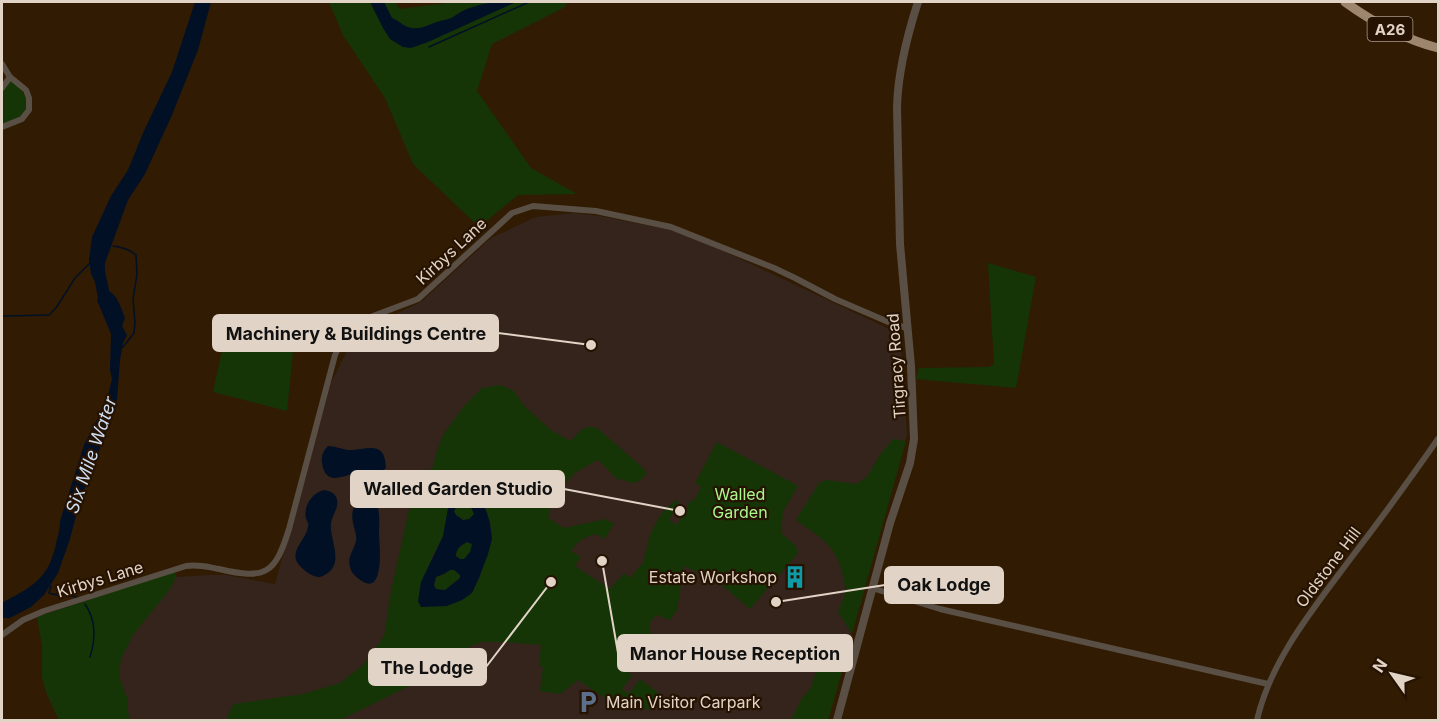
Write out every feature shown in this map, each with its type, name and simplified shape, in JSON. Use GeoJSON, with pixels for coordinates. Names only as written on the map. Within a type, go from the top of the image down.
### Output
{"type":"FeatureCollection","features":[{"type":"Feature","properties":{"kind":"highway","name":"A26"},"geometry":{"type":"LineString","coordinates":[[1345,2],[1400,35],[1438,48]]}},
{"type":"Feature","properties":{"kind":"street","name":"Tirgracy Road"},"geometry":{"type":"LineString","coordinates":[[837,720],[895,506],[910,462],[914,439],[914,408],[900,244],[898,88],[903,56],[918,2]]}},
{"type":"Feature","properties":{"kind":"street"},"geometry":{"type":"LineString","coordinates":[[2,64],[10,77],[26,90],[29,98],[29,110],[22,119],[2,127]]}},
{"type":"Feature","properties":{"kind":"street"},"geometry":{"type":"LineString","coordinates":[[2,87],[10,77]]}},
{"type":"Feature","properties":{"kind":"street","name":"Kirbys Lane"},"geometry":{"type":"LineString","coordinates":[[2,635],[33,615],[186,566],[204,566],[252,575],[270,567],[283,550],[334,355],[342,340],[363,321],[423,296],[512,213],[524,208],[533,206],[596,211],[671,227],[774,268],[835,299],[907,328]]}},
{"type":"Feature","properties":{"kind":"street","name":"Oldstone Hill"},"geometry":{"type":"LineString","coordinates":[[1257,720],[1268,684],[1297,632],[1438,439]]}},
{"type":"Feature","properties":{"kind":"street"},"geometry":{"type":"LineString","coordinates":[[872,588],[940,609],[1268,684]]}},
{"type":"Feature","properties":{"kind":"shaded area"},"geometry":{"type":"Polygon","coordinates":[[[575,213],[685,233],[900,334],[907,435],[828,720],[59,720],[42,677],[42,645],[37,617],[175,571],[176,577],[226,575],[275,584],[331,383],[353,339],[376,323],[421,302],[491,238],[536,217],[575,213]]]}},
{"type":"Feature","properties":{"kind":"green space"},"geometry":{"type":"Polygon","coordinates":[[[329,2],[395,2],[400,9],[455,2],[568,2],[565,7],[492,44],[477,91],[531,168],[577,194],[518,195],[479,227],[413,164],[385,98],[343,35],[329,2]]]}},
{"type":"Feature","properties":{"kind":"green space"},"geometry":{"type":"Polygon","coordinates":[[[10,79],[25,96],[26,112],[21,117],[2,124],[2,90],[10,79]]]}},
{"type":"Feature","properties":{"kind":"green space"},"geometry":{"type":"Polygon","coordinates":[[[988,263],[1036,277],[1016,388],[916,379],[919,368],[989,367],[994,364],[988,263]]]}},
{"type":"Feature","properties":{"kind":"green space"},"geometry":{"type":"Polygon","coordinates":[[[230,314],[296,322],[287,411],[213,392],[230,314]]]}},
{"type":"Feature","properties":{"kind":"green space","name":"Walled Garden"},"geometry":{"type":"Polygon","coordinates":[[[500,385],[514,391],[524,406],[552,431],[571,441],[585,428],[597,428],[647,473],[636,482],[618,480],[598,460],[576,472],[554,495],[548,518],[564,528],[606,519],[614,524],[604,539],[596,534],[579,542],[571,551],[581,557],[575,566],[610,589],[624,573],[630,578],[643,563],[650,535],[658,519],[676,500],[679,501],[669,520],[677,525],[701,487],[695,483],[717,442],[798,486],[783,512],[781,533],[796,546],[798,553],[750,609],[716,580],[684,566],[677,610],[670,620],[656,615],[649,624],[652,640],[628,672],[632,676],[622,689],[629,694],[640,679],[661,695],[649,710],[625,704],[612,711],[608,706],[608,700],[578,680],[560,694],[540,691],[543,667],[539,666],[541,645],[482,642],[451,654],[426,678],[340,720],[228,720],[234,704],[303,694],[340,683],[363,665],[384,636],[391,591],[415,483],[433,467],[443,435],[464,406],[482,388],[500,385]],[[469,486],[447,517],[443,536],[432,557],[422,607],[434,606],[479,578],[492,539],[490,523],[469,486]]]}},
{"type":"Feature","properties":{"kind":"green space"},"geometry":{"type":"Polygon","coordinates":[[[893,439],[906,441],[852,634],[838,612],[845,590],[836,556],[820,537],[796,520],[819,483],[826,480],[856,484],[867,477],[893,439]]]}},
{"type":"Feature","properties":{"kind":"green space"},"geometry":{"type":"Polygon","coordinates":[[[458,505],[469,506],[474,514],[469,519],[463,520],[455,515],[454,511],[458,505]]]}},
{"type":"Feature","properties":{"kind":"green space"},"geometry":{"type":"Polygon","coordinates":[[[467,542],[472,544],[470,552],[464,559],[460,559],[456,556],[457,551],[467,542]]]}},
{"type":"Feature","properties":{"kind":"green space"},"geometry":{"type":"Polygon","coordinates":[[[454,570],[460,578],[445,590],[436,589],[434,585],[437,577],[454,570]]]}},
{"type":"Feature","properties":{"kind":"green space"},"geometry":{"type":"Polygon","coordinates":[[[175,571],[175,579],[170,589],[133,635],[121,659],[119,677],[127,698],[129,720],[59,720],[42,677],[42,645],[37,617],[175,571]]]}},
{"type":"Feature","properties":{"kind":"green space"},"geometry":{"type":"Polygon","coordinates":[[[844,665],[828,720],[791,720],[802,698],[810,689],[816,672],[821,666],[844,665]]]}},
{"type":"Feature","properties":{"kind":"water","name":"Six Mile Water"},"geometry":{"type":"Polygon","coordinates":[[[195,2],[211,2],[198,50],[145,174],[128,200],[105,263],[109,291],[121,306],[125,318],[122,326],[127,335],[123,343],[117,399],[111,419],[79,504],[58,573],[44,595],[31,607],[10,618],[2,618],[2,603],[37,581],[53,556],[60,521],[84,445],[107,400],[112,379],[111,334],[97,300],[95,282],[91,274],[89,260],[92,237],[111,196],[128,170],[172,72],[195,2]]]}},
{"type":"Feature","properties":{"kind":"water"},"geometry":{"type":"Polygon","coordinates":[[[370,2],[384,2],[392,18],[406,26],[417,28],[450,18],[482,4],[516,2],[411,48],[403,47],[390,39],[370,2]]]}},
{"type":"Feature","properties":{"kind":"water"},"geometry":{"type":"Polygon","coordinates":[[[328,446],[348,450],[378,449],[385,459],[386,468],[379,473],[365,471],[333,478],[324,471],[322,460],[328,446]]]}},
{"type":"Feature","properties":{"kind":"water"},"geometry":{"type":"Polygon","coordinates":[[[460,478],[465,480],[486,510],[492,539],[488,554],[472,593],[447,606],[421,607],[418,601],[421,582],[443,536],[452,486],[460,478]],[[458,505],[454,511],[463,520],[469,519],[474,514],[469,506],[458,505]],[[467,542],[459,548],[456,556],[464,559],[470,552],[472,544],[467,542]],[[454,570],[436,577],[434,585],[436,589],[445,590],[460,578],[454,570]]]}},
{"type":"Feature","properties":{"kind":"water"},"geometry":{"type":"Polygon","coordinates":[[[324,490],[332,493],[337,500],[331,523],[335,564],[323,576],[318,577],[311,575],[297,563],[295,557],[308,527],[305,513],[307,504],[316,494],[324,490]]]}},
{"type":"Feature","properties":{"kind":"water"},"geometry":{"type":"Polygon","coordinates":[[[368,493],[378,507],[380,549],[377,576],[374,582],[369,584],[354,575],[349,563],[356,538],[352,518],[353,509],[357,501],[368,493]]]}},
{"type":"Feature","properties":{"kind":"waterway"},"geometry":{"type":"LineString","coordinates":[[429,47],[529,2]]}},
{"type":"Feature","properties":{"kind":"waterway"},"geometry":{"type":"LineString","coordinates":[[113,246],[131,251],[136,255],[137,274],[133,299],[134,333],[121,348]]}},
{"type":"Feature","properties":{"kind":"waterway"},"geometry":{"type":"LineString","coordinates":[[2,316],[49,315],[75,278],[90,263]]}},
{"type":"Feature","properties":{"kind":"waterway"},"geometry":{"type":"LineString","coordinates":[[51,586],[49,593],[78,598]]}},
{"type":"Feature","properties":{"kind":"waterway"},"geometry":{"type":"LineString","coordinates":[[85,604],[94,629],[90,657]]}},
{"type":"Feature","properties":{"kind":"place","name":"Machinery & Buildings Centre"},"geometry":{"type":"Point","coordinates":[591,345]}},
{"type":"Feature","properties":{"kind":"place","name":"Walled Garden Studio"},"geometry":{"type":"Point","coordinates":[680,511]}},
{"type":"Feature","properties":{"kind":"place","name":"Manor House Reception"},"geometry":{"type":"Point","coordinates":[602,561]}},
{"type":"Feature","properties":{"kind":"place","name":"Estate Workshop"},"geometry":{"type":"Point","coordinates":[795,577]}},
{"type":"Feature","properties":{"kind":"place","name":"The Lodge"},"geometry":{"type":"Point","coordinates":[551,582]}},
{"type":"Feature","properties":{"kind":"place","name":"Oak Lodge"},"geometry":{"type":"Point","coordinates":[776,602]}},
{"type":"Feature","properties":{"kind":"place","name":"Main Visitor Carpark"},"geometry":{"type":"Point","coordinates":[588,702]}}]}
